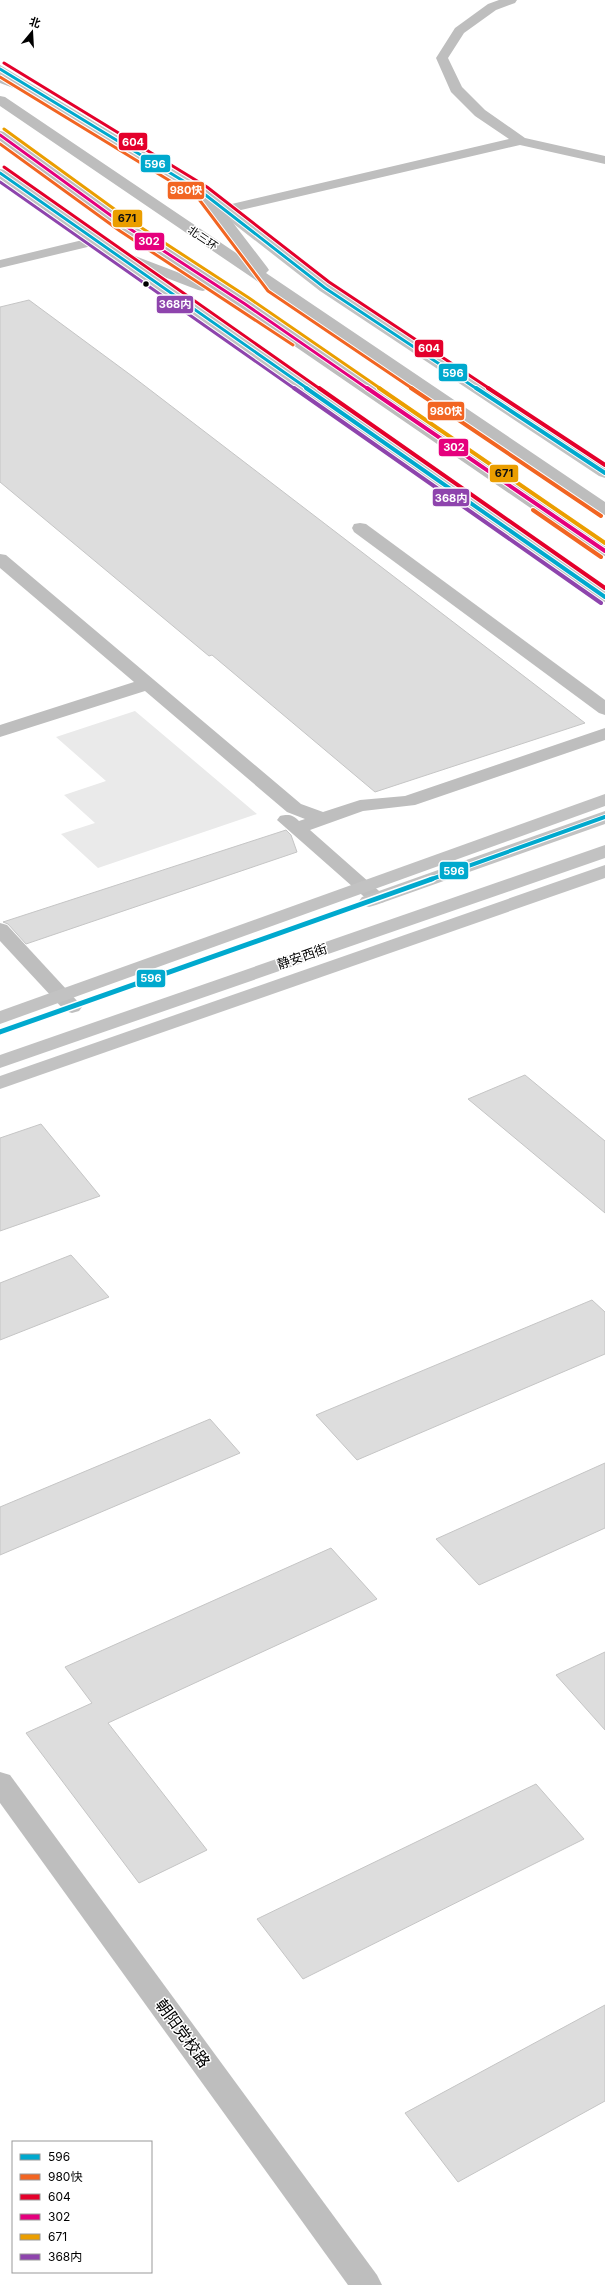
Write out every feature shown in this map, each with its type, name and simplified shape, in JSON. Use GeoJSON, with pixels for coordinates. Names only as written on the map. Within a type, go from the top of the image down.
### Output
{"type":"FeatureCollection","features":[{"type":"Feature","properties":{"kind":"highway"},"geometry":{"type":"LineString","coordinates":[[0,78],[35,92]]}},
{"type":"Feature","properties":{"kind":"highway","name":"北三环"},"geometry":{"type":"LineString","coordinates":[[0,100],[605,510]]}},
{"type":"Feature","properties":{"kind":"highway"},"geometry":{"type":"LineString","coordinates":[[0,135],[124,225],[246,304],[605,551]]}},
{"type":"Feature","properties":{"kind":"highway"},"geometry":{"type":"LineString","coordinates":[[203,193],[273,286]]}},
{"type":"Feature","properties":{"kind":"highway"},"geometry":{"type":"LineString","coordinates":[[110,251],[246,304]]}},
{"type":"Feature","properties":{"kind":"street"},"geometry":{"type":"LineString","coordinates":[[511,0],[492,7],[460,32],[442,58],[456,89],[480,113],[520,141],[605,160]]}},
{"type":"Feature","properties":{"kind":"street"},"geometry":{"type":"LineString","coordinates":[[0,69],[35,92],[203,193],[325,288],[605,473]]}},
{"type":"Feature","properties":{"kind":"street"},"geometry":{"type":"LineString","coordinates":[[224,210],[520,141]]}},
{"type":"Feature","properties":{"kind":"street"},"geometry":{"type":"LineString","coordinates":[[0,173],[605,597]]}},
{"type":"Feature","properties":{"kind":"street"},"geometry":{"type":"LineString","coordinates":[[0,264],[95,241]]}},
{"type":"Feature","properties":{"kind":"street"},"geometry":{"type":"LineString","coordinates":[[360,528],[605,709]]}},
{"type":"Feature","properties":{"kind":"street"},"geometry":{"type":"LineString","coordinates":[[0,559],[294,808],[323,819]]}},
{"type":"Feature","properties":{"kind":"street"},"geometry":{"type":"LineString","coordinates":[[0,730],[147,684]]}},
{"type":"Feature","properties":{"kind":"street"},"geometry":{"type":"LineString","coordinates":[[370,893],[291,824],[323,819],[360,806],[408,801],[605,734]]}},
{"type":"Feature","properties":{"kind":"street"},"geometry":{"type":"LineString","coordinates":[[370,893],[605,800]]}},
{"type":"Feature","properties":{"kind":"street"},"geometry":{"type":"LineString","coordinates":[[0,1032],[67,1001],[370,893],[605,818]]}},
{"type":"Feature","properties":{"kind":"street","name":"静安西街"},"geometry":{"type":"LineString","coordinates":[[0,1062],[605,851]]}},
{"type":"Feature","properties":{"kind":"street"},"geometry":{"type":"LineString","coordinates":[[0,1083],[187,1015],[444,929],[605,871]]}},
{"type":"Feature","properties":{"kind":"street"},"geometry":{"type":"LineString","coordinates":[[0,929],[67,1001]]}},
{"type":"Feature","properties":{"kind":"street"},"geometry":{"type":"LineString","coordinates":[[346,941],[444,929]]}},
{"type":"Feature","properties":{"kind":"street"},"geometry":{"type":"LineString","coordinates":[[0,1018],[67,1001]]}},
{"type":"Feature","properties":{"kind":"street","name":"朝阳党校路"},"geometry":{"type":"LineString","coordinates":[[0,1782],[366,2285]]}},
{"type":"Feature","properties":{"kind":"shaded area"},"geometry":{"type":"Polygon","coordinates":[[[135,711],[257,814],[98,868],[61,834],[95,823],[64,795],[106,781],[56,737],[135,711]]]}},
{"type":"Feature","properties":{"kind":"building"},"geometry":{"type":"Polygon","coordinates":[[[29,300],[132,376],[585,723],[375,792],[212,655],[209,656],[0,482],[0,307],[29,300]]]}},
{"type":"Feature","properties":{"kind":"building"},"geometry":{"type":"Polygon","coordinates":[[[286,830],[291,835],[297,852],[26,944],[8,924],[3,922],[286,830]]]}},
{"type":"Feature","properties":{"kind":"building"},"geometry":{"type":"Polygon","coordinates":[[[525,1075],[605,1141],[605,1213],[468,1099],[525,1075]]]}},
{"type":"Feature","properties":{"kind":"building"},"geometry":{"type":"Polygon","coordinates":[[[41,1124],[100,1196],[0,1231],[0,1138],[41,1124]]]}},
{"type":"Feature","properties":{"kind":"building"},"geometry":{"type":"Polygon","coordinates":[[[71,1255],[109,1297],[0,1340],[0,1283],[71,1255]]]}},
{"type":"Feature","properties":{"kind":"building"},"geometry":{"type":"Polygon","coordinates":[[[592,1300],[605,1312],[605,1354],[357,1460],[316,1415],[592,1300]]]}},
{"type":"Feature","properties":{"kind":"building"},"geometry":{"type":"Polygon","coordinates":[[[210,1419],[240,1453],[0,1555],[0,1507],[210,1419]]]}},
{"type":"Feature","properties":{"kind":"building"},"geometry":{"type":"Polygon","coordinates":[[[605,1463],[605,1528],[479,1585],[436,1539],[605,1463]]]}},
{"type":"Feature","properties":{"kind":"building"},"geometry":{"type":"Polygon","coordinates":[[[331,1548],[377,1599],[108,1723],[207,1850],[139,1883],[26,1733],[92,1703],[65,1667],[331,1548]]]}},
{"type":"Feature","properties":{"kind":"building"},"geometry":{"type":"Polygon","coordinates":[[[605,1652],[605,1730],[556,1675],[605,1652]]]}},
{"type":"Feature","properties":{"kind":"building"},"geometry":{"type":"Polygon","coordinates":[[[536,1784],[584,1839],[303,1979],[257,1919],[536,1784]]]}},
{"type":"Feature","properties":{"kind":"building"},"geometry":{"type":"Polygon","coordinates":[[[605,2005],[605,2101],[458,2182],[405,2113],[605,2005]]]}},
{"type":"Feature","properties":{"kind":"transit line","name":"604"},"geometry":{"type":"LineString","coordinates":[[4,63],[207,187],[329,282],[605,465]]}},
{"type":"Feature","properties":{"kind":"transit line","name":"596"},"geometry":{"type":"LineString","coordinates":[[0,69],[203,193],[325,288],[605,473]]}},
{"type":"Feature","properties":{"kind":"transit line","name":"980快"},"geometry":{"type":"LineString","coordinates":[[0,77],[198,198],[268,291],[601,516]]}},
{"type":"Feature","properties":{"kind":"transit line","name":"671"},"geometry":{"type":"LineString","coordinates":[[4,129],[128,219],[249,298],[605,543]]}},
{"type":"Feature","properties":{"kind":"transit line","name":"302"},"geometry":{"type":"LineString","coordinates":[[0,135],[124,225],[245,304],[605,551]]}},
{"type":"Feature","properties":{"kind":"transit line","name":"980快"},"geometry":{"type":"LineString","coordinates":[[0,144],[120,231],[293,345]]}},
{"type":"Feature","properties":{"kind":"transit line","name":"604"},"geometry":{"type":"LineString","coordinates":[[4,167],[605,588]]}},
{"type":"Feature","properties":{"kind":"transit line","name":"596"},"geometry":{"type":"LineString","coordinates":[[0,173],[605,597]]}},
{"type":"Feature","properties":{"kind":"transit line","name":"368内"},"geometry":{"type":"LineString","coordinates":[[0,182],[601,603]]}},
{"type":"Feature","properties":{"kind":"transit line","name":"980快"},"geometry":{"type":"LineString","coordinates":[[533,510],[601,557]]}},
{"type":"Feature","properties":{"kind":"transit line","name":"596"},"geometry":{"type":"LineString","coordinates":[[0,1032],[605,817]]}}]}
